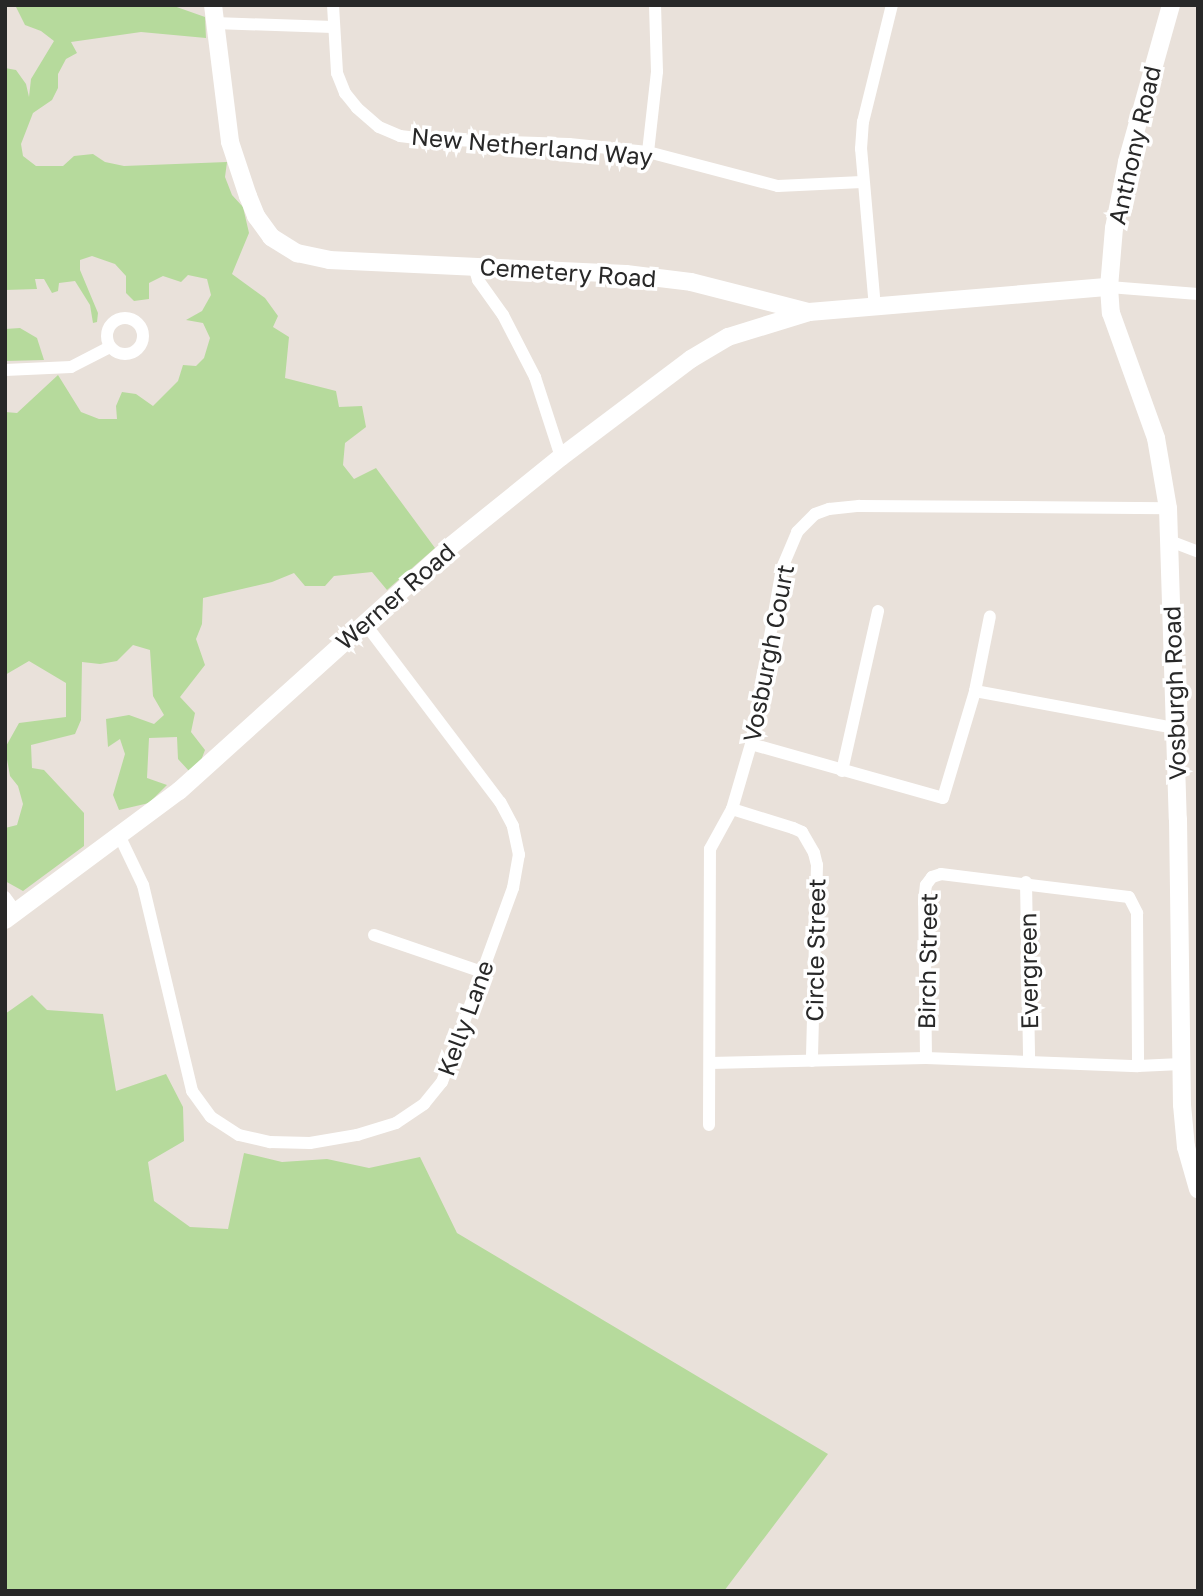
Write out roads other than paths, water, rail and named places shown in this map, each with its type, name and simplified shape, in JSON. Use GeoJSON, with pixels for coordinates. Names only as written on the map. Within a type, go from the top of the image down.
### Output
{"type":"FeatureCollection","features":[{"type":"Feature","properties":{"kind":"street","name":"New Netherland Way"},"geometry":{"type":"LineString","coordinates":[[333,5],[337,73],[345,93],[357,108],[379,127],[400,136],[569,144],[648,152],[778,186],[862,182]]}},
{"type":"Feature","properties":{"kind":"street"},"geometry":{"type":"LineString","coordinates":[[648,152],[657,72],[655,5]]}},
{"type":"Feature","properties":{"kind":"street"},"geometry":{"type":"LineString","coordinates":[[875,309],[862,182],[863,122],[892,5]]}},
{"type":"Feature","properties":{"kind":"street","name":"Anthony Road"},"geometry":{"type":"LineString","coordinates":[[1108,288],[1114,228],[1128,162],[1171,5]]}},
{"type":"Feature","properties":{"kind":"street"},"geometry":{"type":"LineString","coordinates":[[214,14],[333,27]]}},
{"type":"Feature","properties":{"kind":"street","name":"Cemetery Road"},"geometry":{"type":"LineString","coordinates":[[214,14],[230,142],[256,216],[271,237],[297,253],[329,260],[598,272],[691,282],[809,312],[875,309],[1108,288]]}},
{"type":"Feature","properties":{"kind":"street"},"geometry":{"type":"LineString","coordinates":[[474,265],[478,280],[503,315],[535,377],[561,457]]}},
{"type":"Feature","properties":{"kind":"street"},"geometry":{"type":"LineString","coordinates":[[1108,288],[1198,294]]}},
{"type":"Feature","properties":{"kind":"street","name":"Vosburgh Road"},"geometry":{"type":"LineString","coordinates":[[1108,288],[1111,313],[1156,438],[1168,508],[1181,1064],[1186,1147],[1198,1189]]}},
{"type":"Feature","properties":{"kind":"street","name":"Werner Road"},"geometry":{"type":"LineString","coordinates":[[9,910],[119,835],[179,790],[452,545],[561,457],[691,359],[728,337],[809,312]]}},
{"type":"Feature","properties":{"kind":"street"},"geometry":{"type":"LineString","coordinates":[[5,370],[71,367],[110,346]]}},
{"type":"Feature","properties":{"kind":"street","name":"Vosburgh Court"},"geometry":{"type":"LineString","coordinates":[[709,1125],[710,849],[732,809],[751,744],[782,568],[797,532],[815,514],[829,509],[859,506],[1168,508]]}},
{"type":"Feature","properties":{"kind":"street"},"geometry":{"type":"LineString","coordinates":[[1170,541],[1198,552]]}},
{"type":"Feature","properties":{"kind":"street"},"geometry":{"type":"LineString","coordinates":[[842,771],[878,611]]}},
{"type":"Feature","properties":{"kind":"street"},"geometry":{"type":"LineString","coordinates":[[751,744],[943,798],[975,691],[990,616]]}},
{"type":"Feature","properties":{"kind":"street","name":"Kelly Lane"},"geometry":{"type":"LineString","coordinates":[[119,835],[143,885],[192,1091],[211,1117],[239,1135],[270,1142],[310,1143],[357,1135],[396,1123],[424,1104],[442,1082],[513,888],[519,855],[513,827],[500,802],[364,622]]}},
{"type":"Feature","properties":{"kind":"street"},"geometry":{"type":"LineString","coordinates":[[975,691],[1174,728]]}},
{"type":"Feature","properties":{"kind":"street","name":"Circle Street"},"geometry":{"type":"LineString","coordinates":[[732,809],[802,832],[814,853],[817,865],[812,1061]]}},
{"type":"Feature","properties":{"kind":"street","name":"Birch Street"},"geometry":{"type":"LineString","coordinates":[[926,1058],[923,913],[926,885],[932,877],[941,874],[1026,882]]}},
{"type":"Feature","properties":{"kind":"street"},"geometry":{"type":"LineString","coordinates":[[1026,882],[1116,893],[1129,897],[1134,904],[1138,1066]]}},
{"type":"Feature","properties":{"kind":"street","name":"Evergreen"},"geometry":{"type":"LineString","coordinates":[[1026,882],[1029,1061]]}},
{"type":"Feature","properties":{"kind":"street"},"geometry":{"type":"LineString","coordinates":[[374,935],[482,972]]}},
{"type":"Feature","properties":{"kind":"street"},"geometry":{"type":"LineString","coordinates":[[710,1063],[926,1058],[1138,1066],[1181,1064]]}}]}
